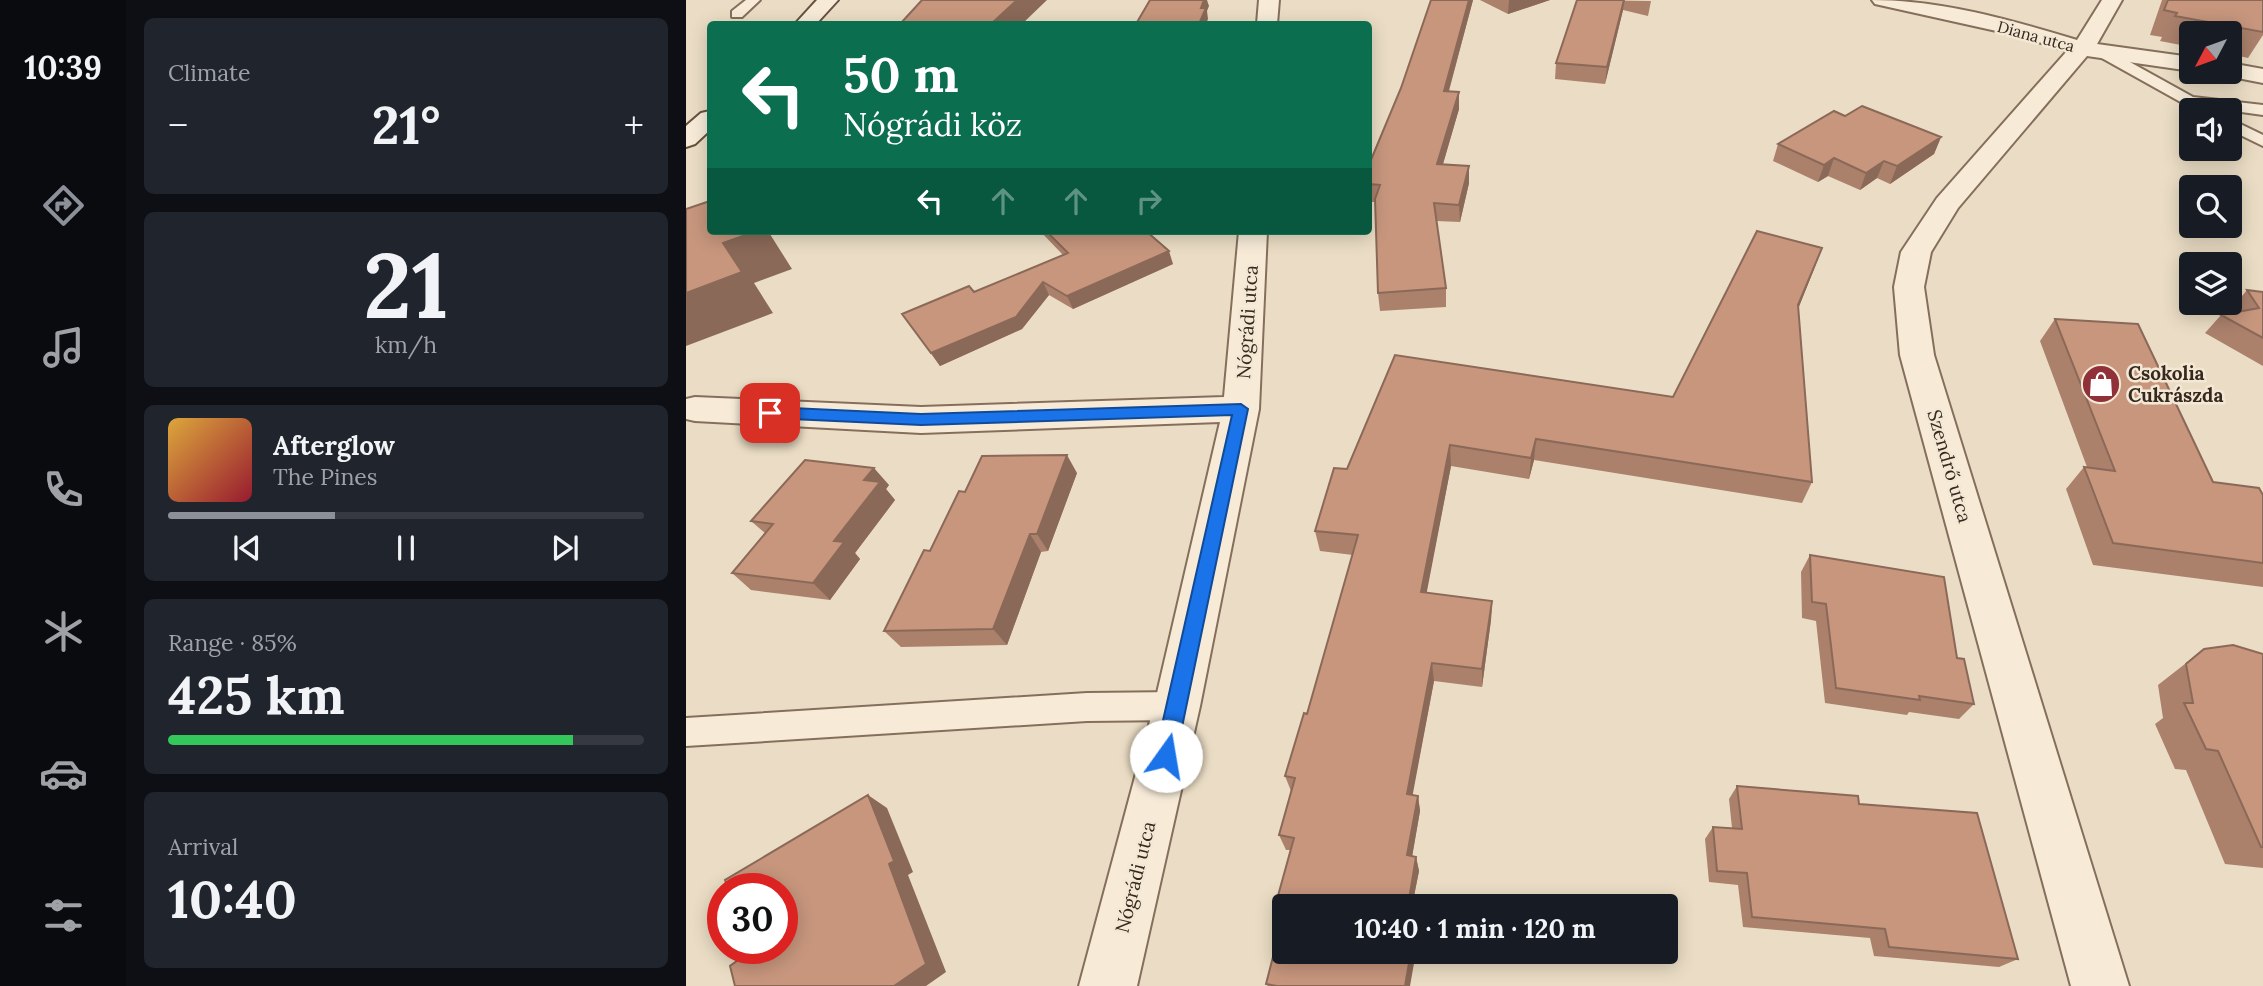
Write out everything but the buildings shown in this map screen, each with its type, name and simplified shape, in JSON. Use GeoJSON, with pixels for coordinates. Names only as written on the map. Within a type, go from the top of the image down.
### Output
{"type":"FeatureCollection","features":[{"type":"Feature","properties":{"kind":"street"},"geometry":{"type":"LineString","coordinates":[[808,21],[828,0]]}},
{"type":"Feature","properties":{"kind":"street"},"geometry":{"type":"LineString","coordinates":[[1267,21],[1269,0]]}},
{"type":"Feature","properties":{"kind":"street","name":"Diana utca"},"geometry":{"type":"LineString","coordinates":[[1882,0],[2024,31],[2088,49],[2179,62]]}},
{"type":"Feature","properties":{"kind":"street","name":"Szendrő utca"},"geometry":{"type":"LineString","coordinates":[[2100,986],[1917,355],[1909,287],[1916,252],[1947,204],[2000,147],[2054,77],[2088,49],[2092,36],[2112,0]]}},
{"type":"Feature","properties":{"kind":"street"},"geometry":{"type":"LineString","coordinates":[[2242,72],[2263,76]]}},
{"type":"Feature","properties":{"kind":"street"},"geometry":{"type":"LineString","coordinates":[[686,139],[707,121]]}},
{"type":"Feature","properties":{"kind":"street","name":"Nógrádi utca"},"geometry":{"type":"LineString","coordinates":[[1108,986],[1177,706],[1241,409],[1253,235]]}},
{"type":"Feature","properties":{"kind":"street"},"geometry":{"type":"LineString","coordinates":[[695,409],[921,420],[1241,409]]}},
{"type":"Feature","properties":{"kind":"lane"},"geometry":{"type":"LineString","coordinates":[[737,14],[754,0]]}},
{"type":"Feature","properties":{"kind":"lane"},"geometry":{"type":"LineString","coordinates":[[2088,49],[2184,98]]}},
{"type":"Feature","properties":{"kind":"lane"},"geometry":{"type":"LineString","coordinates":[[2242,107],[2263,110]]}},
{"type":"Feature","properties":{"kind":"lane"},"geometry":{"type":"LineString","coordinates":[[2242,130],[2263,141]]}},
{"type":"Feature","properties":{"kind":"lane"},"geometry":{"type":"LineString","coordinates":[[686,732],[1087,706],[1177,706]]}},
{"type":"Feature","properties":{"kind":"place","name":"Csokolia Cukrászda"},"geometry":{"type":"Point","coordinates":[2101,384]}},
{"type":"Feature","properties":{"kind":"route"},"geometry":{"type":"LineString","coordinates":[[770,413],[921,420],[1241,409],[1166,756]]}}]}
